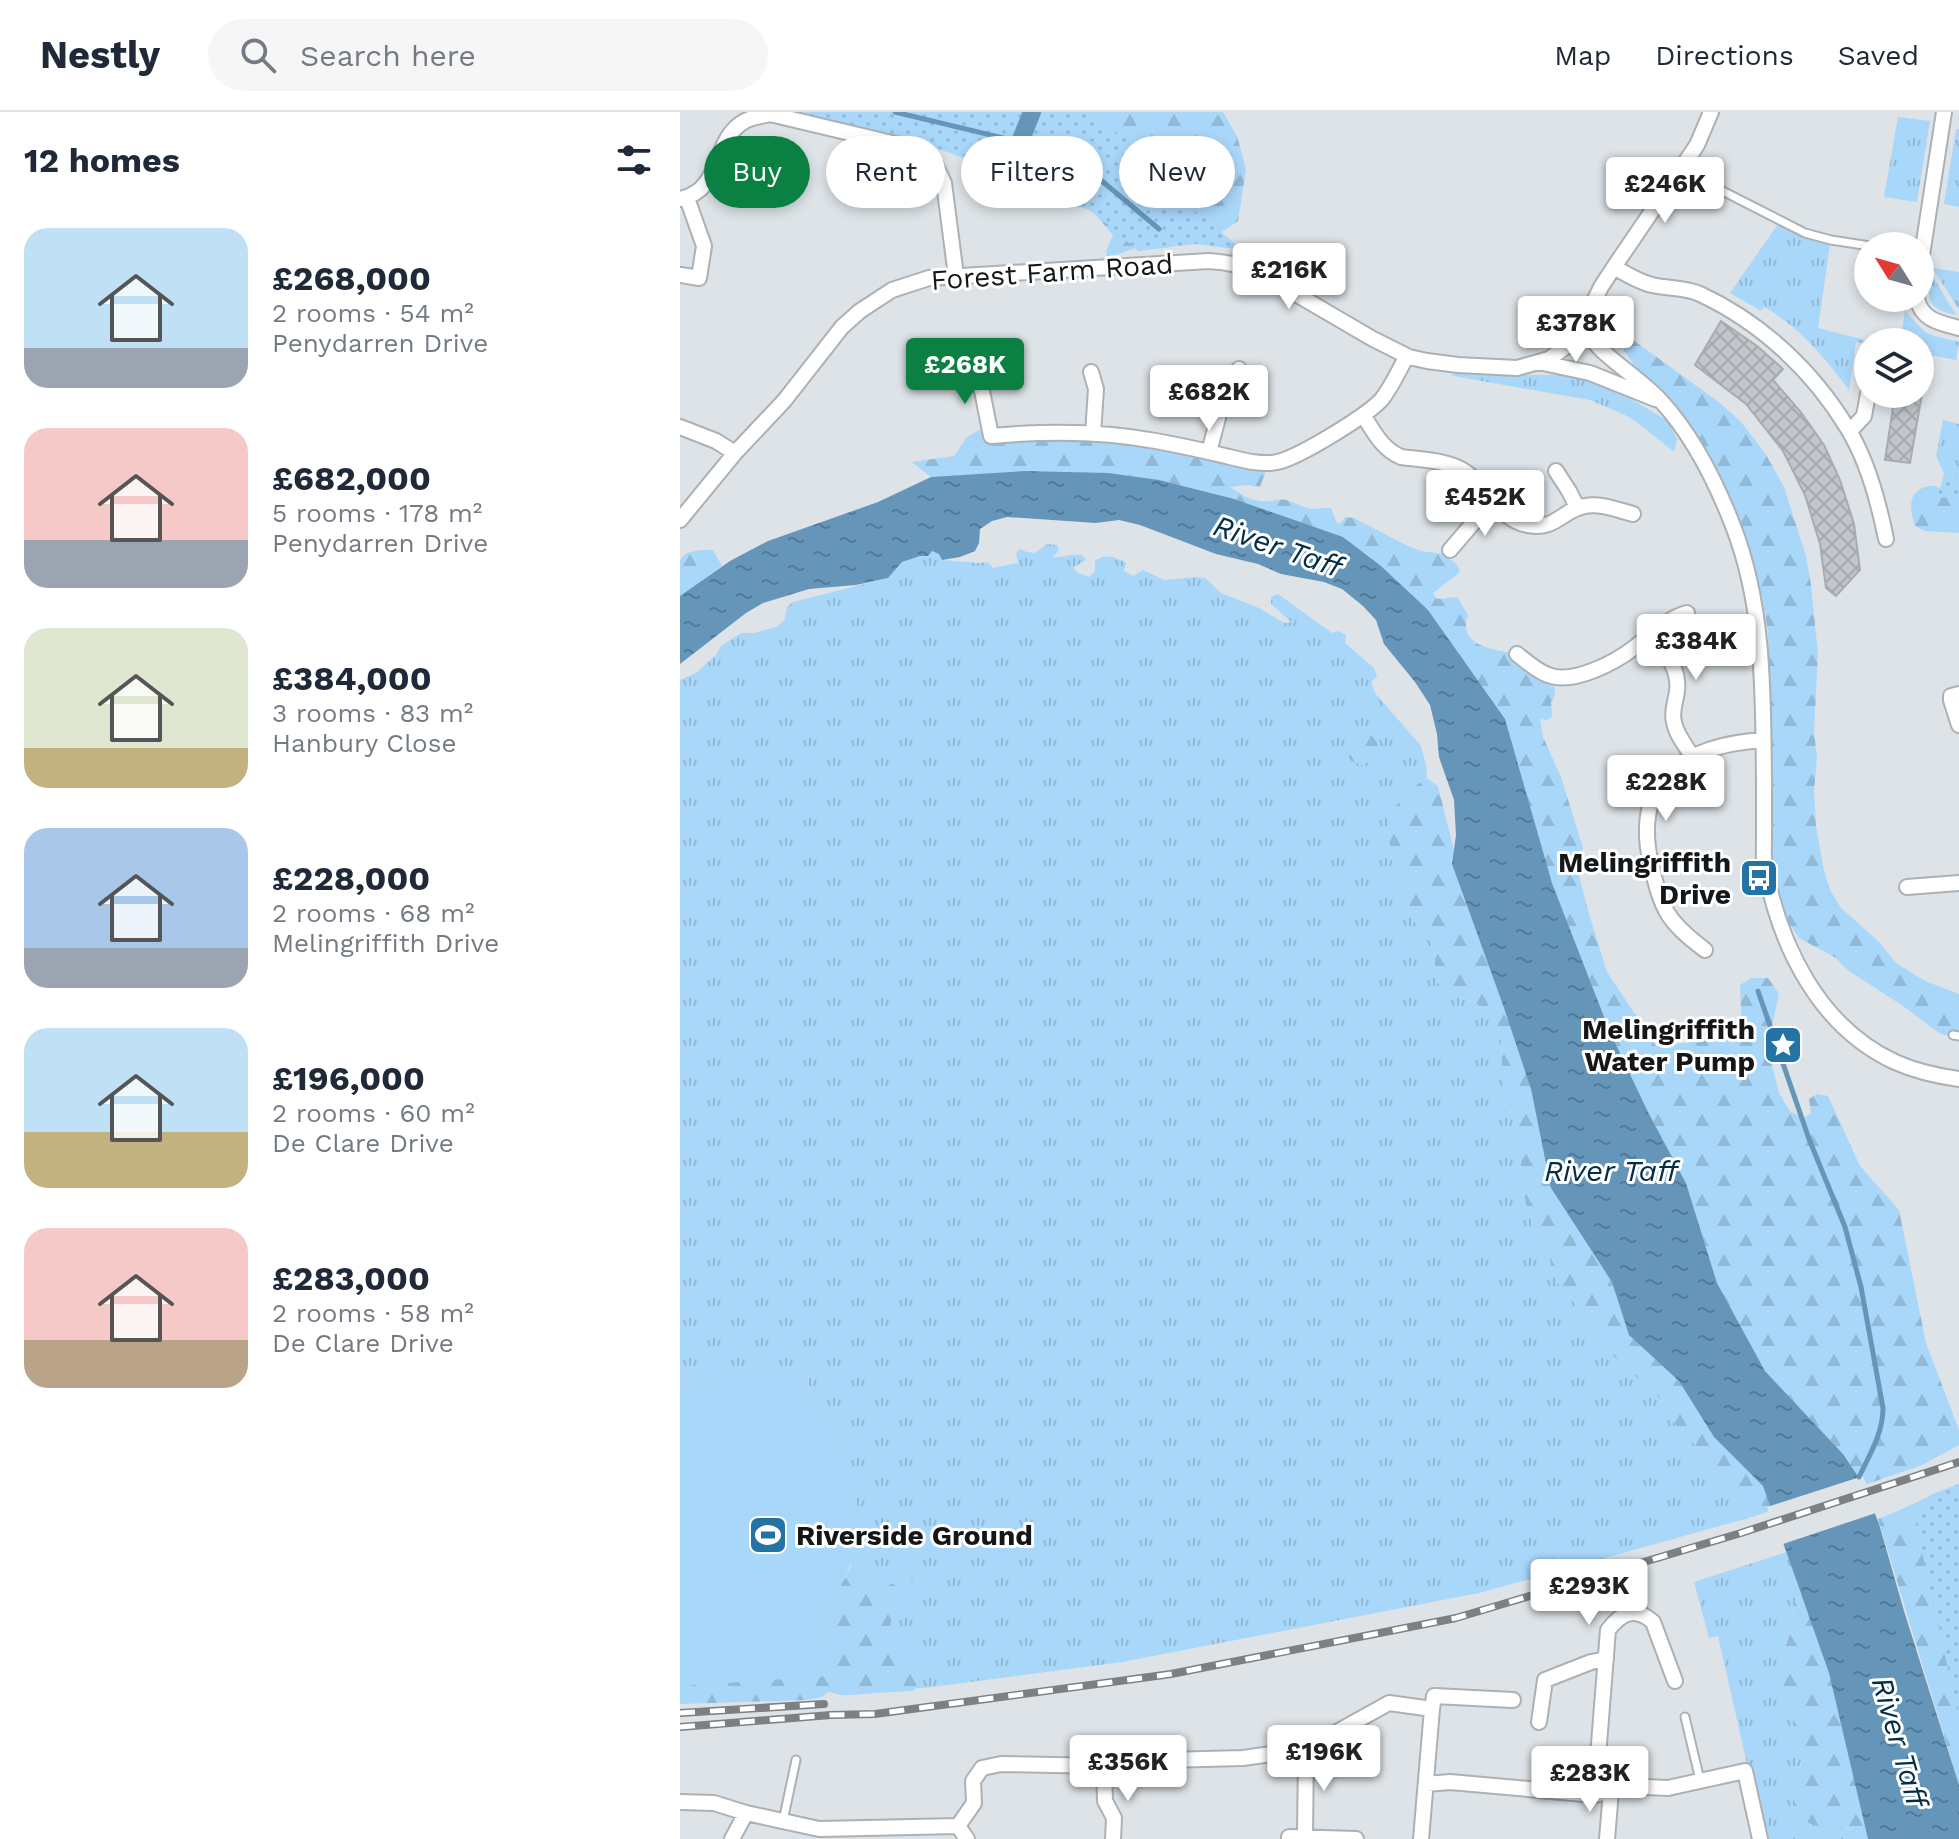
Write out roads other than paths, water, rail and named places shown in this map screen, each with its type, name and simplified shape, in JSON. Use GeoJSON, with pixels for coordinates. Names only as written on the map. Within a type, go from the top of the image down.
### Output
{"type":"FeatureCollection","features":[{"type":"Feature","properties":{"kind":"street","name":"Forest Farm Road"},"geometry":{"type":"LineString","coordinates":[[680,520],[735,453],[784,401],[830,341],[860,311],[892,290],[929,278],[1226,262],[1260,273],[1407,356],[1427,361],[1517,368],[1549,359],[1575,338],[1601,287],[1697,145],[1711,112]]}},
{"type":"Feature","properties":{"kind":"street"},"geometry":{"type":"LineString","coordinates":[[1925,232],[1944,112]]}},
{"type":"Feature","properties":{"kind":"street"},"geometry":{"type":"LineString","coordinates":[[681,275],[699,278],[704,246],[684,199],[697,193],[711,178],[729,135],[745,121],[770,114],[917,149],[936,166],[944,183],[956,276]]}},
{"type":"Feature","properties":{"kind":"street"},"geometry":{"type":"LineString","coordinates":[[1614,267],[1648,284],[1696,292],[1756,327],[1783,349],[1813,380],[1850,431],[1879,505],[1886,539]]}},
{"type":"Feature","properties":{"kind":"street"},"geometry":{"type":"LineString","coordinates":[[1924,312],[1930,319],[1959,328]]}},
{"type":"Feature","properties":{"kind":"street"},"geometry":{"type":"LineString","coordinates":[[1582,326],[1606,354],[1660,400],[1692,442],[1734,527],[1750,579],[1760,642],[1764,865],[1783,934],[1823,1004],[1866,1045],[1906,1066],[1959,1079]]}},
{"type":"Feature","properties":{"kind":"street"},"geometry":{"type":"LineString","coordinates":[[986,376],[982,391],[991,436],[1093,434],[1154,441],[1253,462],[1279,462],[1363,415],[1384,397],[1407,356]]}},
{"type":"Feature","properties":{"kind":"street"},"geometry":{"type":"LineString","coordinates":[[1538,362],[1590,373],[1660,400]]}},
{"type":"Feature","properties":{"kind":"street"},"geometry":{"type":"LineString","coordinates":[[1209,452],[1223,399],[1239,369]]}},
{"type":"Feature","properties":{"kind":"street"},"geometry":{"type":"LineString","coordinates":[[1091,372],[1096,389],[1093,434]]}},
{"type":"Feature","properties":{"kind":"street"},"geometry":{"type":"LineString","coordinates":[[1850,431],[1864,416],[1865,408]]}},
{"type":"Feature","properties":{"kind":"street"},"geometry":{"type":"LineString","coordinates":[[1363,415],[1383,446],[1395,455],[1458,467],[1473,477],[1508,515],[1527,525],[1546,525],[1577,507],[1590,505],[1633,514]]}},
{"type":"Feature","properties":{"kind":"street"},"geometry":{"type":"LineString","coordinates":[[680,427],[716,441],[735,453]]}},
{"type":"Feature","properties":{"kind":"street"},"geometry":{"type":"LineString","coordinates":[[1556,471],[1577,507]]}},
{"type":"Feature","properties":{"kind":"street"},"geometry":{"type":"LineString","coordinates":[[1450,550],[1492,501]]}},
{"type":"Feature","properties":{"kind":"street"},"geometry":{"type":"LineString","coordinates":[[1517,654],[1549,676],[1565,677],[1622,657],[1665,622],[1687,613]]}},
{"type":"Feature","properties":{"kind":"street"},"geometry":{"type":"LineString","coordinates":[[1650,635],[1675,669],[1678,689],[1673,721],[1692,756]]}},
{"type":"Feature","properties":{"kind":"street"},"geometry":{"type":"LineString","coordinates":[[1955,695],[1959,725]]}},
{"type":"Feature","properties":{"kind":"street"},"geometry":{"type":"LineString","coordinates":[[1705,950],[1674,924],[1661,902],[1646,836],[1650,804],[1666,776],[1692,756],[1720,745],[1763,740]]}},
{"type":"Feature","properties":{"kind":"street"},"geometry":{"type":"LineString","coordinates":[[1907,887],[1959,883]]}},
{"type":"Feature","properties":{"kind":"street"},"geometry":{"type":"LineString","coordinates":[[1595,1795],[1608,1630],[1616,1620],[1626,1614],[1637,1613],[1653,1622],[1675,1681]]}},
{"type":"Feature","properties":{"kind":"street"},"geometry":{"type":"LineString","coordinates":[[1539,1722],[1545,1680],[1606,1659]]}},
{"type":"Feature","properties":{"kind":"street"},"geometry":{"type":"LineString","coordinates":[[1421,1839],[1434,1696],[1513,1700]]}},
{"type":"Feature","properties":{"kind":"street"},"geometry":{"type":"LineString","coordinates":[[680,1802],[714,1803],[819,1829],[896,1834],[958,1826],[974,1803],[973,1781],[982,1768],[1001,1764],[1104,1766],[1127,1761],[1243,1758],[1306,1749],[1389,1703],[1432,1709]]}},
{"type":"Feature","properties":{"kind":"street"},"geometry":{"type":"LineString","coordinates":[[1305,1838],[1306,1749]]}},
{"type":"Feature","properties":{"kind":"street"},"geometry":{"type":"LineString","coordinates":[[1104,1766],[1105,1801],[1114,1818],[1113,1839]]}},
{"type":"Feature","properties":{"kind":"street"},"geometry":{"type":"LineString","coordinates":[[1426,1784],[1450,1782],[1595,1795],[1624,1786],[1668,1788],[1745,1771],[1760,1839]]}},
{"type":"Feature","properties":{"kind":"street"},"geometry":{"type":"LineString","coordinates":[[1607,1839],[1611,1791]]}},
{"type":"Feature","properties":{"kind":"street"},"geometry":{"type":"LineString","coordinates":[[732,1839],[746,1813]]}},
{"type":"Feature","properties":{"kind":"street"},"geometry":{"type":"LineString","coordinates":[[958,1826],[967,1839]]}},
{"type":"Feature","properties":{"kind":"street"},"geometry":{"type":"LineString","coordinates":[[1289,1839],[1356,1839]]}},
{"type":"Feature","properties":{"kind":"lane"},"geometry":{"type":"LineString","coordinates":[[1695,177],[1805,233],[1854,244]]}},
{"type":"Feature","properties":{"kind":"lane"},"geometry":{"type":"LineString","coordinates":[[1685,1717],[1700,1780]]}},
{"type":"Feature","properties":{"kind":"lane"},"geometry":{"type":"LineString","coordinates":[[783,1821],[796,1760]]}},
{"type":"Feature","properties":{"kind":"water","name":"River Taff"},"geometry":{"type":"Polygon","coordinates":[[[1024,471],[1108,473],[1159,480],[1234,499],[1343,537],[1381,566],[1428,610],[1505,719],[1552,883],[1610,1032],[1686,1183],[1717,1283],[1765,1371],[1843,1454],[1864,1485],[1879,1524],[1959,1785],[1959,1839],[1868,1839],[1829,1673],[1763,1486],[1714,1437],[1679,1381],[1629,1335],[1612,1282],[1551,1188],[1531,1089],[1452,864],[1456,835],[1454,800],[1439,757],[1430,705],[1384,644],[1376,620],[1363,606],[1342,589],[1324,582],[1281,574],[1258,564],[1216,554],[1140,525],[1119,520],[1096,523],[1007,517],[992,521],[980,529],[975,551],[960,557],[942,560],[939,554],[932,551],[928,556],[902,562],[888,578],[856,585],[809,589],[763,603],[680,664],[680,596],[730,561],[768,541],[878,502],[931,477],[1024,471]]]}},
{"type":"Feature","properties":{"kind":"waterway"},"geometry":{"type":"LineString","coordinates":[[895,112],[1020,142],[1065,158],[1096,176],[1159,229]]}},
{"type":"Feature","properties":{"kind":"waterway"},"geometry":{"type":"LineString","coordinates":[[1022,136],[1032,112]]}},
{"type":"Feature","properties":{"kind":"waterway"},"geometry":{"type":"LineString","coordinates":[[1758,991],[1809,1139],[1845,1227],[1861,1287],[1883,1408],[1878,1435],[1859,1477]]}},
{"type":"Feature","properties":{"kind":"railway"},"geometry":{"type":"LineString","coordinates":[[680,1727],[875,1714],[1171,1674],[1456,1618],[1741,1533],[1959,1462]]}},
{"type":"Feature","properties":{"kind":"railway"},"geometry":{"type":"LineString","coordinates":[[680,1713],[824,1704]]}},
{"type":"Feature","properties":{"kind":"place","name":"Melingriffith Drive"},"geometry":{"type":"Point","coordinates":[1759,878]}},
{"type":"Feature","properties":{"kind":"place","name":"Melingriffith Water Pump"},"geometry":{"type":"Point","coordinates":[1783,1045]}},
{"type":"Feature","properties":{"kind":"place","name":"Riverside Ground"},"geometry":{"type":"Point","coordinates":[768,1535]}}]}
